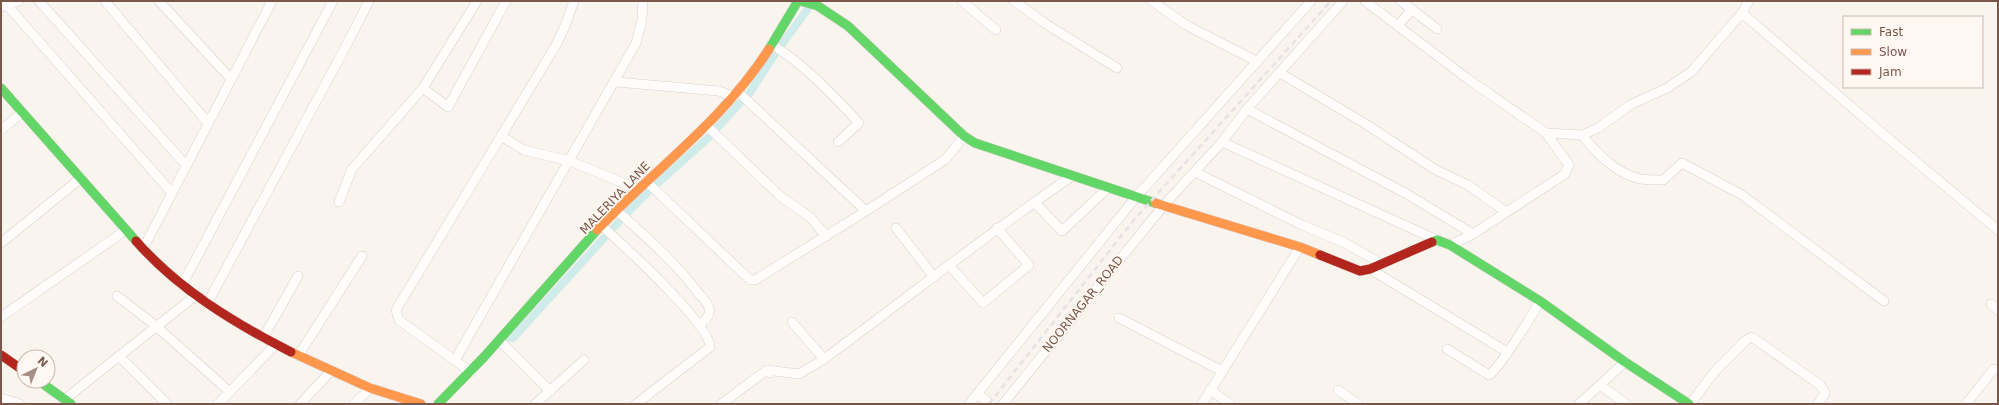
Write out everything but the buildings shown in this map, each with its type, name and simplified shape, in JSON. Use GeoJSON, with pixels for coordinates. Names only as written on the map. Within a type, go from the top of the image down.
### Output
{"type":"FeatureCollection","features":[{"type":"Feature","properties":{"kind":"street"},"geometry":{"type":"LineString","coordinates":[[19,1],[4,6],[172,193]]}},
{"type":"Feature","properties":{"kind":"street"},"geometry":{"type":"LineString","coordinates":[[38,1],[186,165]]}},
{"type":"Feature","properties":{"kind":"street"},"geometry":{"type":"LineString","coordinates":[[105,1],[208,123]]}},
{"type":"Feature","properties":{"kind":"street"},"geometry":{"type":"LineString","coordinates":[[159,1],[231,79]]}},
{"type":"Feature","properties":{"kind":"street"},"geometry":{"type":"LineString","coordinates":[[143,249],[272,1]]}},
{"type":"Feature","properties":{"kind":"street"},"geometry":{"type":"LineString","coordinates":[[182,285],[333,1]]}},
{"type":"Feature","properties":{"kind":"street"},"geometry":{"type":"LineString","coordinates":[[207,304],[369,1]]}},
{"type":"Feature","properties":{"kind":"street"},"geometry":{"type":"LineString","coordinates":[[339,202],[352,169],[423,88],[477,1]]}},
{"type":"Feature","properties":{"kind":"street"},"geometry":{"type":"LineString","coordinates":[[423,88],[448,107],[506,1]]}},
{"type":"Feature","properties":{"kind":"street"},"geometry":{"type":"LineString","coordinates":[[471,372],[399,320],[396,310],[501,136],[565,26],[574,1]]}},
{"type":"Feature","properties":{"kind":"street"},"geometry":{"type":"LineString","coordinates":[[455,360],[616,82],[636,43],[642,20],[643,1]]}},
{"type":"Feature","properties":{"kind":"street"},"geometry":{"type":"LineString","coordinates":[[799,1],[822,4],[848,26],[964,136],[975,142],[1108,188],[1300,247],[1360,271],[1370,269],[1437,240]]}},
{"type":"Feature","properties":{"kind":"street","name":"MALERIYA LANE"},"geometry":{"type":"LineString","coordinates":[[438,404],[500,341],[616,210],[707,126],[736,95],[799,1]]}},
{"type":"Feature","properties":{"kind":"street"},"geometry":{"type":"LineString","coordinates":[[962,1],[996,30]]}},
{"type":"Feature","properties":{"kind":"street"},"geometry":{"type":"LineString","coordinates":[[1014,1],[1046,24],[1117,68]]}},
{"type":"Feature","properties":{"kind":"street"},"geometry":{"type":"LineString","coordinates":[[1152,1],[1186,25],[1258,62]]}},
{"type":"Feature","properties":{"kind":"street"},"geometry":{"type":"LineString","coordinates":[[969,404],[1136,197],[1311,1]]}},
{"type":"Feature","properties":{"kind":"street","name":"NOORNAGAR_ROAD"},"geometry":{"type":"LineString","coordinates":[[1003,404],[1164,205],[1222,142],[1247,109],[1343,1]]}},
{"type":"Feature","properties":{"kind":"street"},"geometry":{"type":"LineString","coordinates":[[1365,1],[1468,79],[1546,134],[1570,165],[1565,174],[1473,234],[1450,246]]}},
{"type":"Feature","properties":{"kind":"street"},"geometry":{"type":"LineString","coordinates":[[1402,1],[1437,29]]}},
{"type":"Feature","properties":{"kind":"street"},"geometry":{"type":"LineString","coordinates":[[1546,134],[1582,135],[1598,128],[1630,105],[1667,88],[1691,72],[1742,13],[1749,1]]}},
{"type":"Feature","properties":{"kind":"street"},"geometry":{"type":"LineString","coordinates":[[1398,26],[1412,9]]}},
{"type":"Feature","properties":{"kind":"street"},"geometry":{"type":"LineString","coordinates":[[1742,13],[1998,230]]}},
{"type":"Feature","properties":{"kind":"street"},"geometry":{"type":"LineString","coordinates":[[771,44],[789,55],[824,86],[860,123],[838,142]]}},
{"type":"Feature","properties":{"kind":"street"},"geometry":{"type":"LineString","coordinates":[[1280,73],[1364,123],[1436,170],[1468,185],[1506,212]]}},
{"type":"Feature","properties":{"kind":"street"},"geometry":{"type":"LineString","coordinates":[[616,82],[719,91],[736,95],[866,211]]}},
{"type":"Feature","properties":{"kind":"street"},"geometry":{"type":"LineString","coordinates":[[1,88],[143,249],[195,296],[275,345],[298,356],[370,388],[421,404]]}},
{"type":"Feature","properties":{"kind":"street"},"geometry":{"type":"LineString","coordinates":[[1247,109],[1405,193],[1473,234]]}},
{"type":"Feature","properties":{"kind":"street"},"geometry":{"type":"LineString","coordinates":[[1,130],[23,112]]}},
{"type":"Feature","properties":{"kind":"street"},"geometry":{"type":"LineString","coordinates":[[707,126],[780,196],[810,217],[826,236]]}},
{"type":"Feature","properties":{"kind":"street"},"geometry":{"type":"LineString","coordinates":[[1582,135],[1593,150],[1611,165],[1640,179],[1663,180],[1682,163],[1742,195],[1884,301]]}},
{"type":"Feature","properties":{"kind":"street"},"geometry":{"type":"LineString","coordinates":[[501,136],[524,150],[570,161],[638,190]]}},
{"type":"Feature","properties":{"kind":"street"},"geometry":{"type":"LineString","coordinates":[[646,181],[750,280],[755,280],[946,159],[964,136]]}},
{"type":"Feature","properties":{"kind":"street"},"geometry":{"type":"LineString","coordinates":[[1222,142],[1450,246],[1540,301],[1625,362],[1690,404],[1716,370],[1746,340],[1752,337],[1820,385],[1824,393],[1818,404]]}},
{"type":"Feature","properties":{"kind":"street"},"geometry":{"type":"LineString","coordinates":[[1195,172],[1302,225],[1345,243],[1382,264]]}},
{"type":"Feature","properties":{"kind":"street"},"geometry":{"type":"LineString","coordinates":[[721,404],[769,371],[799,374],[824,359],[997,228],[1072,176]]}},
{"type":"Feature","properties":{"kind":"street"},"geometry":{"type":"LineString","coordinates":[[1,243],[81,178]]}},
{"type":"Feature","properties":{"kind":"street"},"geometry":{"type":"LineString","coordinates":[[1034,202],[1062,231],[1108,188]]}},
{"type":"Feature","properties":{"kind":"street"},"geometry":{"type":"LineString","coordinates":[[616,210],[658,248],[689,281],[706,302],[709,309],[708,317],[699,325]]}},
{"type":"Feature","properties":{"kind":"street"},"geometry":{"type":"LineString","coordinates":[[602,226],[651,270],[699,325],[710,342],[710,348],[636,404]]}},
{"type":"Feature","properties":{"kind":"street"},"geometry":{"type":"LineString","coordinates":[[896,228],[934,277]]}},
{"type":"Feature","properties":{"kind":"street"},"geometry":{"type":"LineString","coordinates":[[949,265],[983,303],[1029,265],[997,228]]}},
{"type":"Feature","properties":{"kind":"street"},"geometry":{"type":"LineString","coordinates":[[1,317],[126,230]]}},
{"type":"Feature","properties":{"kind":"street"},"geometry":{"type":"LineString","coordinates":[[1202,404],[1300,247]]}},
{"type":"Feature","properties":{"kind":"street"},"geometry":{"type":"LineString","coordinates":[[298,356],[362,256]]}},
{"type":"Feature","properties":{"kind":"street"},"geometry":{"type":"LineString","coordinates":[[1370,269],[1507,352]]}},
{"type":"Feature","properties":{"kind":"street"},"geometry":{"type":"LineString","coordinates":[[263,338],[298,276]]}},
{"type":"Feature","properties":{"kind":"street"},"geometry":{"type":"LineString","coordinates":[[117,296],[156,326],[230,392]]}},
{"type":"Feature","properties":{"kind":"street"},"geometry":{"type":"LineString","coordinates":[[51,389],[68,401],[119,356],[195,296]]}},
{"type":"Feature","properties":{"kind":"street"},"geometry":{"type":"LineString","coordinates":[[1447,349],[1489,375],[1493,372],[1507,352],[1540,301]]}},
{"type":"Feature","properties":{"kind":"street"},"geometry":{"type":"LineString","coordinates":[[1119,318],[1222,371]]}},
{"type":"Feature","properties":{"kind":"street"},"geometry":{"type":"LineString","coordinates":[[792,322],[824,359]]}},
{"type":"Feature","properties":{"kind":"street"},"geometry":{"type":"LineString","coordinates":[[500,341],[550,391]]}},
{"type":"Feature","properties":{"kind":"street"},"geometry":{"type":"LineString","coordinates":[[218,404],[275,345]]}},
{"type":"Feature","properties":{"kind":"street"},"geometry":{"type":"LineString","coordinates":[[1,355],[16,365]]}},
{"type":"Feature","properties":{"kind":"street"},"geometry":{"type":"LineString","coordinates":[[119,356],[167,404]]}},
{"type":"Feature","properties":{"kind":"street"},"geometry":{"type":"LineString","coordinates":[[535,404],[584,360]]}},
{"type":"Feature","properties":{"kind":"street"},"geometry":{"type":"LineString","coordinates":[[1579,404],[1625,362]]}},
{"type":"Feature","properties":{"kind":"street"},"geometry":{"type":"LineString","coordinates":[[1966,404],[1994,369]]}},
{"type":"Feature","properties":{"kind":"street"},"geometry":{"type":"LineString","coordinates":[[300,404],[331,371]]}},
{"type":"Feature","properties":{"kind":"street"},"geometry":{"type":"LineString","coordinates":[[1600,385],[1626,404]]}},
{"type":"Feature","properties":{"kind":"street"},"geometry":{"type":"LineString","coordinates":[[354,404],[370,388]]}},
{"type":"Feature","properties":{"kind":"street"},"geometry":{"type":"LineString","coordinates":[[1210,390],[1230,404]]}},
{"type":"Feature","properties":{"kind":"street"},"geometry":{"type":"LineString","coordinates":[[1338,390],[1358,404]]}},
{"type":"Feature","properties":{"kind":"street"},"geometry":{"type":"LineString","coordinates":[[977,394],[991,404]]}},
{"type":"Feature","properties":{"kind":"street"},"geometry":{"type":"LineString","coordinates":[[1,398],[20,404]]}},
{"type":"Feature","properties":{"kind":"waterway"},"geometry":{"type":"LineString","coordinates":[[783,43],[807,10]]}},
{"type":"Feature","properties":{"kind":"waterway"},"geometry":{"type":"LineString","coordinates":[[749,94],[775,54]]}},
{"type":"Feature","properties":{"kind":"waterway"},"geometry":{"type":"LineString","coordinates":[[718,127],[740,103]]}},
{"type":"Feature","properties":{"kind":"waterway"},"geometry":{"type":"LineString","coordinates":[[658,183],[709,137]]}},
{"type":"Feature","properties":{"kind":"waterway"},"geometry":{"type":"LineString","coordinates":[[628,212],[648,192]]}},
{"type":"Feature","properties":{"kind":"waterway"},"geometry":{"type":"LineString","coordinates":[[613,228],[619,222]]}},
{"type":"Feature","properties":{"kind":"waterway"},"geometry":{"type":"LineString","coordinates":[[508,338],[513,338],[605,237]]}},
{"type":"Feature","properties":{"kind":"railway"},"geometry":{"type":"LineString","coordinates":[[989,404],[1133,221],[1331,1]]}},
{"type":"Feature","properties":{"kind":"traffic: fast"},"geometry":{"type":"LineString","coordinates":[[769,49],[798,1]]}},
{"type":"Feature","properties":{"kind":"traffic: fast"},"geometry":{"type":"LineString","coordinates":[[800,1],[818,6],[848,26],[964,136],[975,143],[1155,203]]}},
{"type":"Feature","properties":{"kind":"traffic: fast"},"geometry":{"type":"LineString","coordinates":[[1,88],[136,241]]}},
{"type":"Feature","properties":{"kind":"traffic: fast"},"geometry":{"type":"LineString","coordinates":[[438,404],[484,357],[597,230]]}},
{"type":"Feature","properties":{"kind":"traffic: fast"},"geometry":{"type":"LineString","coordinates":[[1432,242],[1437,240],[1450,245],[1540,301],[1625,362],[1689,404]]}},
{"type":"Feature","properties":{"kind":"traffic: fast"},"geometry":{"type":"LineString","coordinates":[[50,389],[71,404]]}},
{"type":"Feature","properties":{"kind":"traffic: slow"},"geometry":{"type":"LineString","coordinates":[[597,230],[688,143],[731,99],[751,75],[769,49]]}},
{"type":"Feature","properties":{"kind":"traffic: slow"},"geometry":{"type":"LineString","coordinates":[[1155,203],[1300,247],[1320,255]]}},
{"type":"Feature","properties":{"kind":"traffic: slow"},"geometry":{"type":"LineString","coordinates":[[291,352],[370,388],[421,404]]}},
{"type":"Feature","properties":{"kind":"traffic: jam"},"geometry":{"type":"LineString","coordinates":[[136,241],[170,275],[188,290],[228,317],[291,352]]}},
{"type":"Feature","properties":{"kind":"traffic: jam"},"geometry":{"type":"LineString","coordinates":[[1320,255],[1360,271],[1370,269],[1432,242]]}},
{"type":"Feature","properties":{"kind":"traffic: jam"},"geometry":{"type":"LineString","coordinates":[[1,355],[16,365]]}}]}
